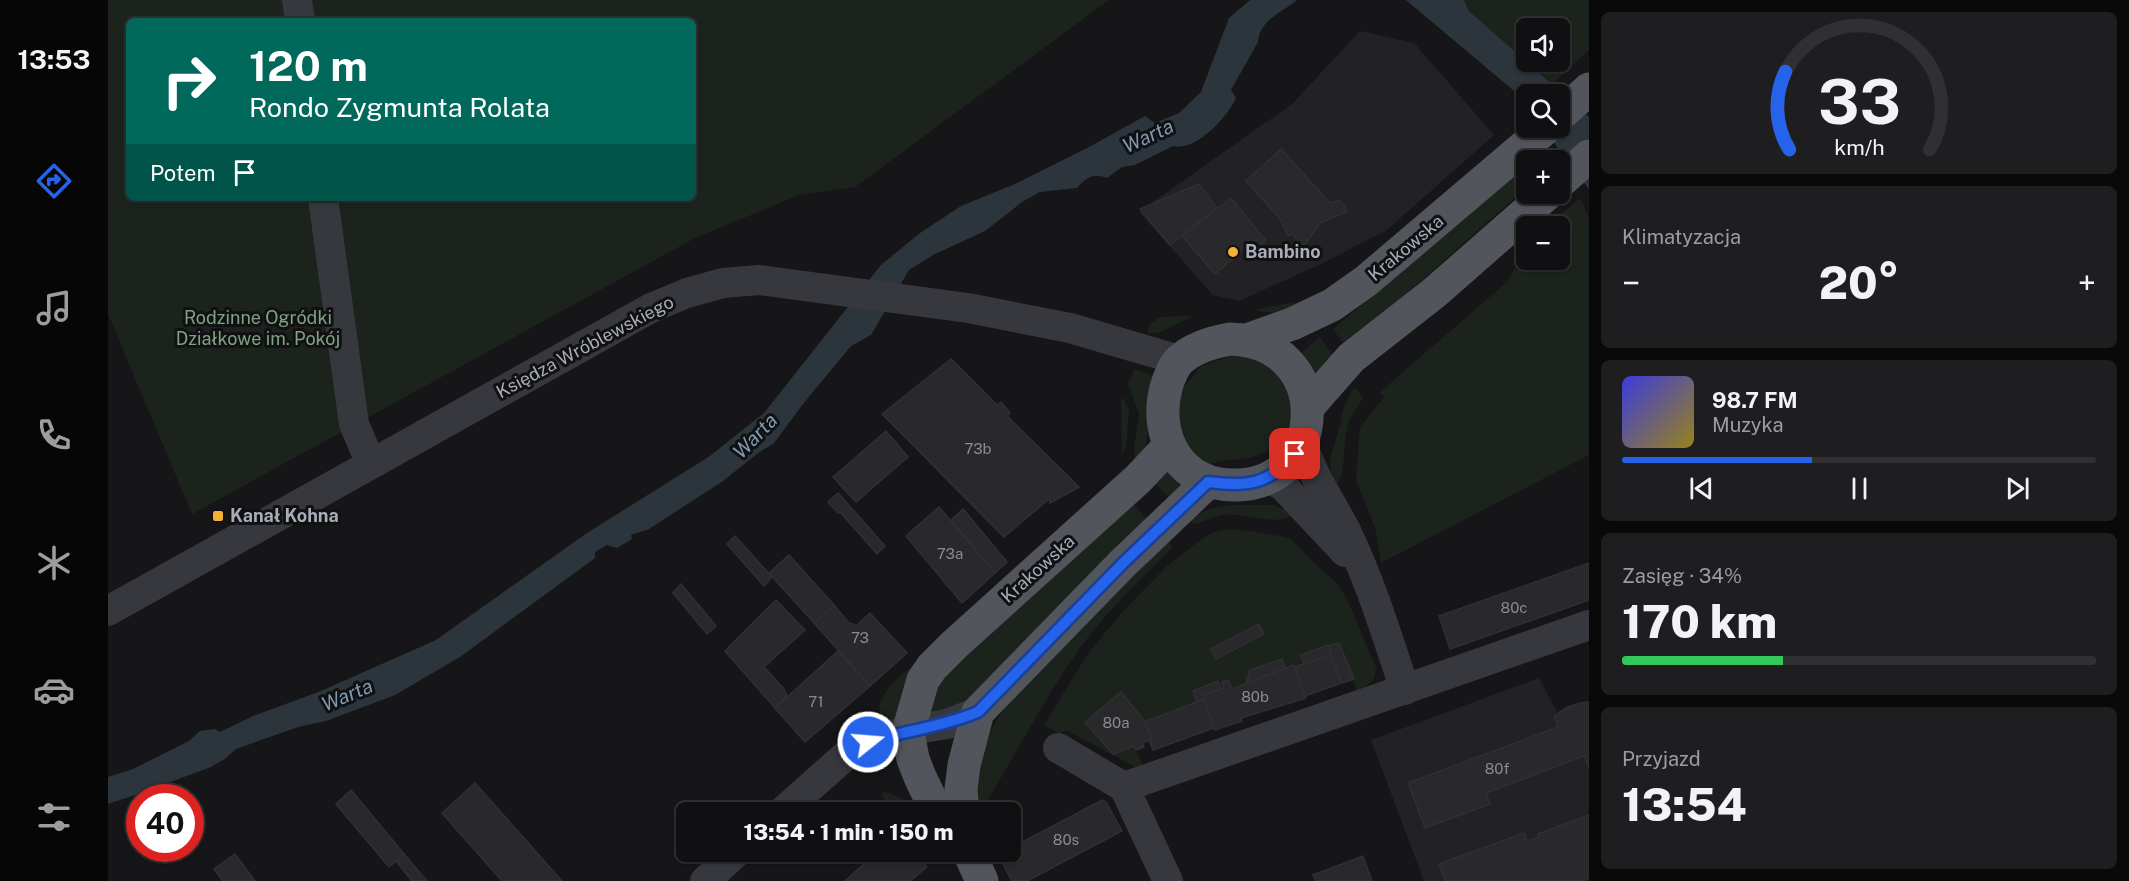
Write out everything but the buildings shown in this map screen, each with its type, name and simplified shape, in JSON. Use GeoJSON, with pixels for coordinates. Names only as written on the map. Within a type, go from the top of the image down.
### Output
{"type":"FeatureCollection","features":[{"type":"Feature","properties":{"kind":"main road"},"geometry":{"type":"LineString","coordinates":[[1570,106],[1589,89]]}},
{"type":"Feature","properties":{"kind":"main road","name":"Krakowska"},"geometry":{"type":"LineString","coordinates":[[1247,339],[1292,324],[1332,305],[1406,249],[1535,138]]}},
{"type":"Feature","properties":{"kind":"main road"},"geometry":{"type":"LineString","coordinates":[[1570,173],[1589,156]]}},
{"type":"Feature","properties":{"kind":"main road"},"geometry":{"type":"LineString","coordinates":[[1308,407],[1352,358],[1434,293],[1535,204]]}},
{"type":"Feature","properties":{"kind":"main road"},"geometry":{"type":"LineString","coordinates":[[1230,339],[1247,339],[1265,345],[1282,356],[1295,370],[1304,388],[1308,407],[1302,442],[1286,465],[1268,478],[1235,486],[1208,482],[1183,465],[1169,446],[1162,426],[1161,404],[1167,383],[1179,360],[1211,343],[1230,339]]}},
{"type":"Feature","properties":{"kind":"main road","name":"Krakowska"},"geometry":{"type":"LineString","coordinates":[[908,732],[923,680],[932,667],[1138,479],[1169,446]]}},
{"type":"Feature","properties":{"kind":"main road"},"geometry":{"type":"LineString","coordinates":[[962,802],[963,765],[978,712],[1123,563],[1208,482]]}},
{"type":"Feature","properties":{"kind":"main road"},"geometry":{"type":"LineString","coordinates":[[908,732],[914,759],[931,802]]}},
{"type":"Feature","properties":{"kind":"main road"},"geometry":{"type":"LineString","coordinates":[[973,862],[982,881]]}},
{"type":"Feature","properties":{"kind":"street"},"geometry":{"type":"LineString","coordinates":[[297,0],[300,18]]}},
{"type":"Feature","properties":{"kind":"street"},"geometry":{"type":"LineString","coordinates":[[323,201],[354,424],[371,464]]}},
{"type":"Feature","properties":{"kind":"street","name":"Księdza Wróblewskiego"},"geometry":{"type":"LineString","coordinates":[[108,611],[651,308],[687,293],[723,282],[759,280],[968,308],[1070,328],[1179,360]]}},
{"type":"Feature","properties":{"kind":"street"},"geometry":{"type":"LineString","coordinates":[[1302,442],[1309,465],[1344,528],[1364,572],[1406,690]]}},
{"type":"Feature","properties":{"kind":"street"},"geometry":{"type":"LineString","coordinates":[[1268,478],[1282,486],[1364,572]]}},
{"type":"Feature","properties":{"kind":"street"},"geometry":{"type":"LineString","coordinates":[[1124,787],[1589,625]]}},
{"type":"Feature","properties":{"kind":"street"},"geometry":{"type":"LineString","coordinates":[[794,802],[856,748],[886,736],[947,724],[978,712]]}},
{"type":"Feature","properties":{"kind":"street"},"geometry":{"type":"LineString","coordinates":[[1058,748],[1124,787],[1168,881]]}},
{"type":"Feature","properties":{"kind":"street"},"geometry":{"type":"LineString","coordinates":[[705,881],[726,862]]}},
{"type":"Feature","properties":{"kind":"shaded area"},"geometry":{"type":"Polygon","coordinates":[[[1360,31],[1414,43],[1494,135],[1387,230],[1323,263],[1239,301],[1213,295],[1139,212],[1292,104],[1360,31]]]}},
{"type":"Feature","properties":{"kind":"shaded area"},"geometry":{"type":"Polygon","coordinates":[[[1539,678],[1557,712],[1589,701],[1589,881],[1424,881],[1371,740],[1539,678]]]}},
{"type":"Feature","properties":{"kind":"green space","name":"Rodzinne Ogródki Działkowe im. Pokój"},"geometry":{"type":"Polygon","coordinates":[[[108,0],[1109,0],[855,187],[799,195],[695,238],[192,514],[108,314],[108,0]]]}},
{"type":"Feature","properties":{"kind":"green space"},"geometry":{"type":"Polygon","coordinates":[[[1464,0],[1589,0],[1589,50],[1570,67],[1570,18],[1516,18],[1516,52],[1469,11],[1464,0]]]}},
{"type":"Feature","properties":{"kind":"green space"},"geometry":{"type":"Polygon","coordinates":[[[1538,72],[1565,72],[1552,84],[1538,72]]]}},
{"type":"Feature","properties":{"kind":"green space"},"geometry":{"type":"Polygon","coordinates":[[[1516,172],[1516,197],[1346,347],[1333,329],[1516,172]]]}},
{"type":"Feature","properties":{"kind":"green space"},"geometry":{"type":"Polygon","coordinates":[[[1580,198],[1589,217],[1589,455],[1381,563],[1375,528],[1356,480],[1360,427],[1384,397],[1379,393],[1508,281],[1516,266],[1516,270],[1570,270],[1570,216],[1559,216],[1580,198]]]}},
{"type":"Feature","properties":{"kind":"green space"},"geometry":{"type":"Polygon","coordinates":[[[1294,302],[1303,312],[1273,313],[1253,310],[1294,302]]]}},
{"type":"Feature","properties":{"kind":"green space"},"geometry":{"type":"Polygon","coordinates":[[[1193,316],[1161,332],[1147,334],[1149,325],[1160,317],[1193,316]]]}},
{"type":"Feature","properties":{"kind":"green space"},"geometry":{"type":"Polygon","coordinates":[[[1320,337],[1335,358],[1317,378],[1300,354],[1320,337]]]}},
{"type":"Feature","properties":{"kind":"green space"},"geometry":{"type":"Polygon","coordinates":[[[1234,355],[1258,361],[1273,370],[1282,380],[1288,392],[1291,418],[1280,441],[1262,454],[1210,464],[1186,449],[1177,410],[1182,390],[1201,366],[1234,355]]]}},
{"type":"Feature","properties":{"kind":"green space"},"geometry":{"type":"Polygon","coordinates":[[[1134,369],[1151,375],[1153,379],[1148,402],[1148,432],[1143,455],[1135,459],[1134,449],[1139,414],[1128,384],[1134,369]]]}},
{"type":"Feature","properties":{"kind":"green space"},"geometry":{"type":"Polygon","coordinates":[[[1355,387],[1363,398],[1351,416],[1347,427],[1342,470],[1337,486],[1331,471],[1331,455],[1345,406],[1355,387]]]}},
{"type":"Feature","properties":{"kind":"green space"},"geometry":{"type":"Polygon","coordinates":[[[1123,397],[1129,410],[1126,446],[1122,454],[1121,401],[1123,397]]]}},
{"type":"Feature","properties":{"kind":"green space"},"geometry":{"type":"Polygon","coordinates":[[[1163,466],[1182,485],[1170,499],[1153,481],[1163,466]]]}},
{"type":"Feature","properties":{"kind":"green space"},"geometry":{"type":"Polygon","coordinates":[[[1132,501],[1146,519],[1125,537],[971,698],[949,711],[924,717],[940,675],[1132,501]]]}},
{"type":"Feature","properties":{"kind":"green space"},"geometry":{"type":"Polygon","coordinates":[[[1233,505],[1273,505],[1294,514],[1277,520],[1231,515],[1218,516],[1194,524],[1190,521],[1210,509],[1233,505]]]}},
{"type":"Feature","properties":{"kind":"green space"},"geometry":{"type":"Polygon","coordinates":[[[1226,529],[1286,537],[1337,583],[1347,599],[1376,668],[1371,682],[1357,690],[1338,643],[1301,654],[1304,664],[1295,667],[1294,665],[1285,668],[1282,659],[1249,671],[1248,683],[1232,689],[1227,680],[1222,682],[1224,688],[1194,691],[1197,702],[1145,722],[1121,692],[1134,746],[1143,767],[1139,769],[1066,730],[1060,734],[1044,725],[1087,655],[1124,610],[1167,566],[1206,536],[1226,529]]]}},
{"type":"Feature","properties":{"kind":"green space"},"geometry":{"type":"Polygon","coordinates":[[[1168,541],[1173,547],[1101,621],[1080,648],[987,802],[973,802],[985,744],[1005,707],[1168,541]]]}},
{"type":"Feature","properties":{"kind":"green space"},"geometry":{"type":"Polygon","coordinates":[[[920,660],[900,718],[882,722],[879,712],[884,694],[897,679],[920,660]]]}},
{"type":"Feature","properties":{"kind":"green space"},"geometry":{"type":"Polygon","coordinates":[[[883,792],[893,794],[906,802],[887,802],[882,796],[883,792]]]}},
{"type":"Feature","properties":{"kind":"water","name":"Warta"},"geometry":{"type":"Polygon","coordinates":[[[1250,0],[1297,0],[1267,22],[1259,34],[1258,42],[1231,90],[1236,98],[1232,106],[1210,131],[1191,144],[1173,146],[1135,165],[1122,167],[1107,178],[1094,176],[1077,188],[1040,192],[1022,202],[985,231],[933,255],[909,270],[871,335],[851,346],[774,443],[723,481],[649,529],[631,535],[632,539],[617,548],[607,545],[595,552],[595,558],[460,657],[395,695],[326,721],[298,727],[236,749],[211,767],[165,784],[126,784],[126,798],[108,804],[108,777],[133,769],[189,741],[200,731],[215,729],[220,732],[253,716],[321,691],[436,640],[587,533],[710,456],[764,413],[881,265],[920,233],[961,206],[1015,184],[1145,116],[1155,123],[1179,113],[1201,92],[1229,18],[1250,0]]]}},
{"type":"Feature","properties":{"kind":"water"},"geometry":{"type":"Polygon","coordinates":[[[1406,0],[1464,0],[1469,11],[1516,53],[1516,72],[1538,72],[1552,84],[1516,84],[1516,93],[1406,0]]]}},
{"type":"Feature","properties":{"kind":"water"},"geometry":{"type":"Polygon","coordinates":[[[1570,100],[1589,117],[1589,189],[1570,164],[1570,150],[1560,150],[1551,138],[1570,138],[1570,100]]]}},
{"type":"Feature","properties":{"kind":"place","name":"Bambino"},"geometry":{"type":"Point","coordinates":[1233,252]}},
{"type":"Feature","properties":{"kind":"place","name":"Kanał Kohna"},"geometry":{"type":"Point","coordinates":[218,516]}},
{"type":"Feature","properties":{"kind":"route"},"geometry":{"type":"LineString","coordinates":[[868,742],[906,731],[947,724],[978,712],[1123,563],[1208,482],[1235,486],[1268,478],[1286,465],[1295,454]]}}]}
